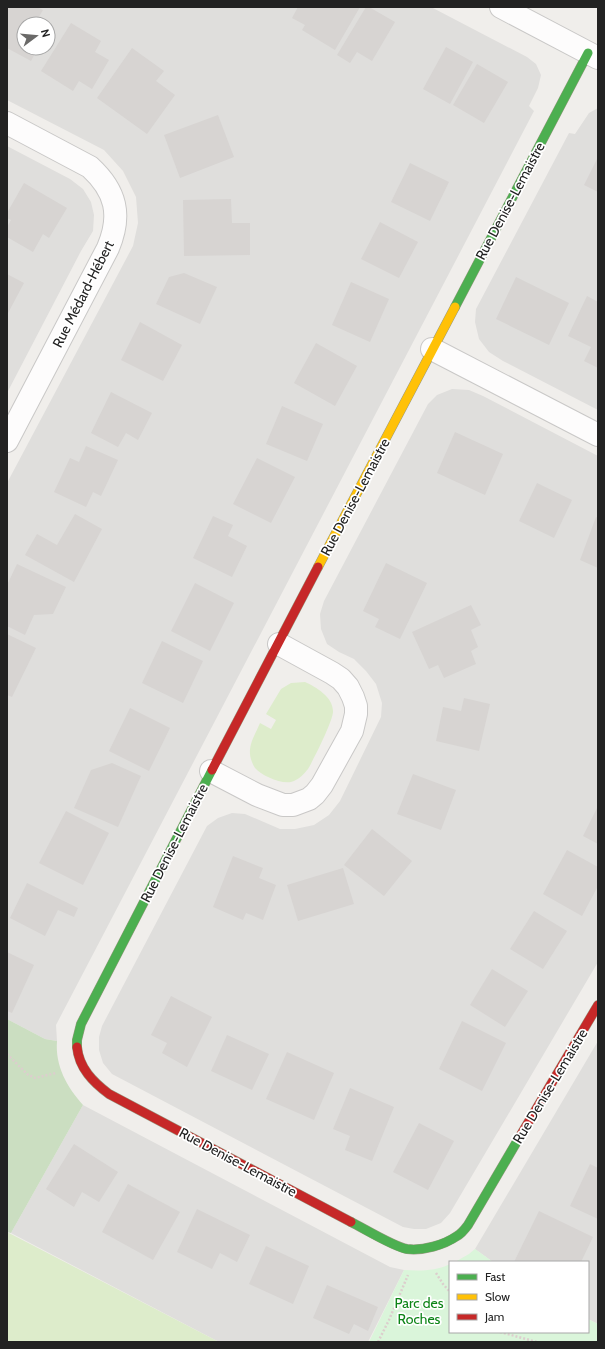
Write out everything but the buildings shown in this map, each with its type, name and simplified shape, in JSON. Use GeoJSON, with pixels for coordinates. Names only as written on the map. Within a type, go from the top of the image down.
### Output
{"type":"FeatureCollection","features":[{"type":"Feature","properties":{"kind":"street"},"geometry":{"type":"LineString","coordinates":[[502,7],[593,56]]}},
{"type":"Feature","properties":{"kind":"street","name":"Rue Denise-Lemaistre"},"geometry":{"type":"LineString","coordinates":[[593,56],[432,349],[279,644],[211,771],[81,1024],[77,1040],[78,1054],[82,1066],[98,1087],[109,1094],[393,1244],[406,1249],[420,1249],[443,1244],[458,1236],[468,1225],[598,1005]]}},
{"type":"Feature","properties":{"kind":"street","name":"Rue Médard-Hébert"},"geometry":{"type":"LineString","coordinates":[[7,123],[90,167],[108,188],[114,203],[116,219],[114,234],[108,248],[7,441]]}},
{"type":"Feature","properties":{"kind":"street"},"geometry":{"type":"LineString","coordinates":[[432,349],[598,435]]}},
{"type":"Feature","properties":{"kind":"street","name":"Rue Denise-Lemaistre"},"geometry":{"type":"LineString","coordinates":[[211,771],[257,795],[274,802],[284,805],[297,804],[309,799],[322,785],[352,730],[356,714],[356,706],[348,687],[341,679],[332,673],[279,644]]}},
{"type":"Feature","properties":{"kind":"path"},"geometry":{"type":"LineString","coordinates":[[7,1054],[27,1074],[35,1078],[62,1072]]}},
{"type":"Feature","properties":{"kind":"path"},"geometry":{"type":"LineString","coordinates":[[378,1342],[420,1249]]}},
{"type":"Feature","properties":{"kind":"path"},"geometry":{"type":"LineString","coordinates":[[433,1268],[442,1284],[449,1291]]}},
{"type":"Feature","properties":{"kind":"path"},"geometry":{"type":"LineString","coordinates":[[504,1333],[537,1342]]}},
{"type":"Feature","properties":{"kind":"shaded area"},"geometry":{"type":"Polygon","coordinates":[[[7,7],[431,7],[527,57],[536,64],[541,75],[538,88],[529,106],[534,111],[56,1025],[57,1041],[45,1039],[7,1019],[7,483],[133,246],[138,223],[136,197],[123,171],[104,150],[7,100],[7,7]]]}},
{"type":"Feature","properties":{"kind":"shaded area"},"geometry":{"type":"Polygon","coordinates":[[[598,108],[598,410],[503,361],[489,352],[479,339],[475,322],[476,309],[569,133],[575,134],[589,113],[598,108]]]}},
{"type":"Feature","properties":{"kind":"shaded area"},"geometry":{"type":"Polygon","coordinates":[[[7,146],[70,179],[83,189],[91,202],[94,215],[93,231],[81,251],[7,393],[7,146]]]}},
{"type":"Feature","properties":{"kind":"shaded area"},"geometry":{"type":"Polygon","coordinates":[[[452,389],[469,390],[483,396],[598,456],[598,962],[450,1213],[441,1223],[426,1229],[414,1229],[403,1227],[112,1074],[103,1063],[99,1050],[99,1037],[102,1026],[207,826],[218,818],[232,813],[245,814],[280,829],[295,829],[314,825],[329,815],[340,801],[381,717],[382,703],[376,684],[366,671],[354,659],[327,644],[321,629],[320,614],[324,601],[428,404],[437,395],[452,389]]]}},
{"type":"Feature","properties":{"kind":"shaded area"},"geometry":{"type":"Polygon","coordinates":[[[598,1041],[598,1324],[589,1320],[589,1261],[492,1261],[475,1249],[598,1041]]]}},
{"type":"Feature","properties":{"kind":"shaded area"},"geometry":{"type":"Polygon","coordinates":[[[83,1105],[390,1267],[404,1270],[368,1342],[219,1342],[11,1233],[83,1105]]]}},
{"type":"Feature","properties":{"kind":"green space"},"geometry":{"type":"Polygon","coordinates":[[[305,682],[319,690],[327,697],[332,706],[332,715],[323,740],[308,769],[294,781],[279,781],[268,777],[255,768],[250,756],[253,738],[260,723],[271,729],[276,720],[266,714],[281,689],[291,683],[305,682]]]}},
{"type":"Feature","properties":{"kind":"green space"},"geometry":{"type":"Polygon","coordinates":[[[7,1019],[45,1039],[57,1041],[58,1059],[63,1076],[83,1105],[11,1233],[7,1232],[7,1019]]]}},
{"type":"Feature","properties":{"kind":"green space"},"geometry":{"type":"Polygon","coordinates":[[[7,1232],[219,1342],[7,1342],[7,1232]]]}},
{"type":"Feature","properties":{"kind":"green space","name":"Parc des Roches"},"geometry":{"type":"Polygon","coordinates":[[[475,1249],[492,1261],[457,1261],[475,1249]]]}},
{"type":"Feature","properties":{"kind":"green space","name":"Parc des Roches"},"geometry":{"type":"Polygon","coordinates":[[[449,1264],[449,1333],[589,1333],[589,1320],[598,1324],[598,1342],[369,1342],[404,1270],[428,1270],[449,1264]]]}},
{"type":"Feature","properties":{"kind":"traffic: fast"},"geometry":{"type":"LineString","coordinates":[[455,307],[588,53]]}},
{"type":"Feature","properties":{"kind":"traffic: fast"},"geometry":{"type":"LineString","coordinates":[[77,1047],[81,1024],[212,770]]}},
{"type":"Feature","properties":{"kind":"traffic: fast"},"geometry":{"type":"LineString","coordinates":[[351,1222],[401,1248],[420,1249],[440,1245],[460,1234],[468,1225],[519,1138]]}},
{"type":"Feature","properties":{"kind":"traffic: slow"},"geometry":{"type":"LineString","coordinates":[[318,567],[455,307]]}},
{"type":"Feature","properties":{"kind":"traffic: jam"},"geometry":{"type":"LineString","coordinates":[[212,770],[318,567]]}},
{"type":"Feature","properties":{"kind":"traffic: jam"},"geometry":{"type":"LineString","coordinates":[[519,1138],[598,1005]]}},
{"type":"Feature","properties":{"kind":"traffic: jam"},"geometry":{"type":"LineString","coordinates":[[77,1047],[78,1055],[88,1074],[109,1094],[351,1222]]}}]}
